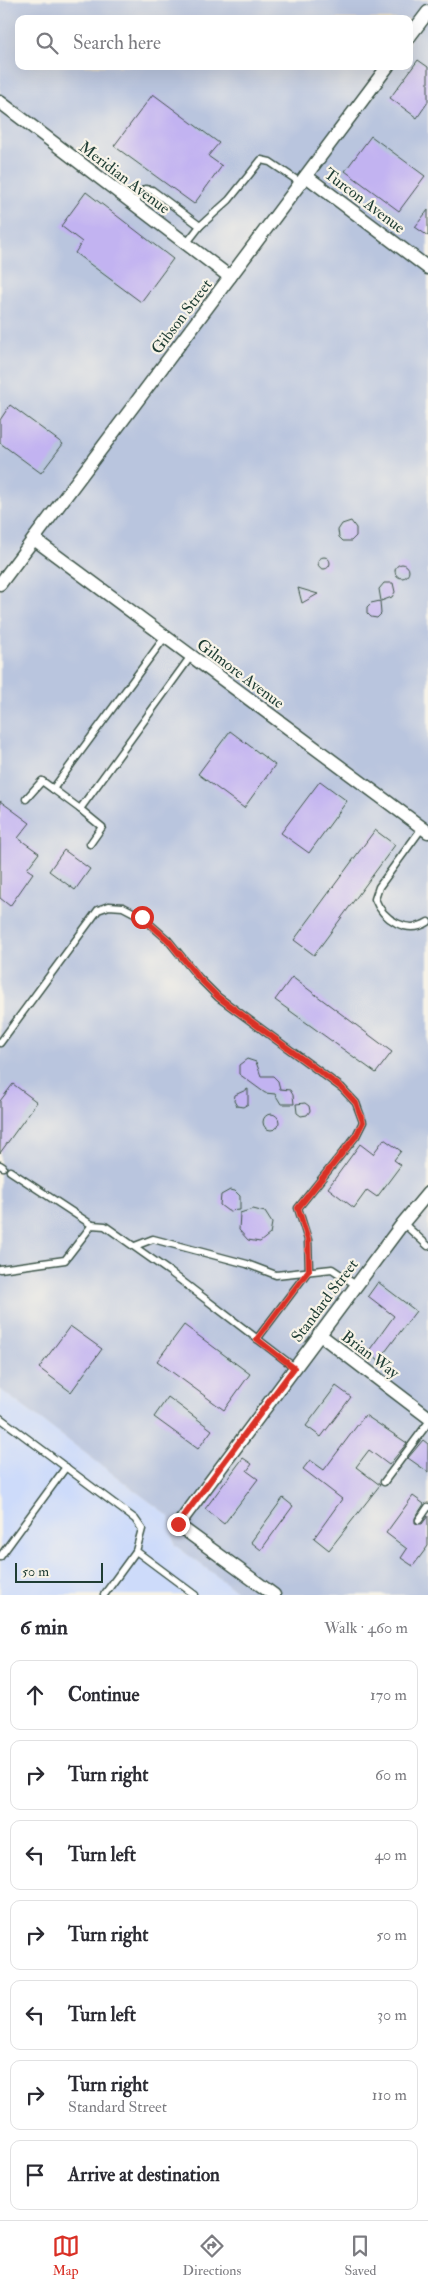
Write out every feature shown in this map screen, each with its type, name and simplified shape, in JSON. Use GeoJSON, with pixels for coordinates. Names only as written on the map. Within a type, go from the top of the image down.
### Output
{"type":"FeatureCollection","features":[{"type":"Feature","properties":{"kind":"street"},"geometry":{"type":"LineString","coordinates":[[413,33],[428,12]]}},
{"type":"Feature","properties":{"kind":"street","name":"Gibson Street"},"geometry":{"type":"LineString","coordinates":[[0,584],[385,70]]}},
{"type":"Feature","properties":{"kind":"street","name":"Meridian Avenue"},"geometry":{"type":"LineString","coordinates":[[0,102],[230,277]]}},
{"type":"Feature","properties":{"kind":"street","name":"Turcon Avenue"},"geometry":{"type":"LineString","coordinates":[[303,179],[428,268]]}},
{"type":"Feature","properties":{"kind":"street","name":"Gilmore Avenue"},"geometry":{"type":"LineString","coordinates":[[34,539],[425,830]]}},
{"type":"Feature","properties":{"kind":"street","name":"Standard Street"},"geometry":{"type":"LineString","coordinates":[[274,1595],[178,1524],[402,1222],[428,1193]]}},
{"type":"Feature","properties":{"kind":"street","name":"Brian Way"},"geometry":{"type":"LineString","coordinates":[[318,1334],[428,1417]]}},
{"type":"Feature","properties":{"kind":"lane"},"geometry":{"type":"LineString","coordinates":[[186,244],[200,226],[229,200],[261,160],[270,162],[303,179]]}},
{"type":"Feature","properties":{"kind":"lane"},"geometry":{"type":"LineString","coordinates":[[134,204],[145,190],[152,190],[200,226]]}},
{"type":"Feature","properties":{"kind":"lane"},"geometry":{"type":"LineString","coordinates":[[53,789],[165,637]]}},
{"type":"Feature","properties":{"kind":"lane"},"geometry":{"type":"LineString","coordinates":[[80,809],[191,656]]}},
{"type":"Feature","properties":{"kind":"lane"},"geometry":{"type":"LineString","coordinates":[[26,799],[42,780],[102,827],[90,844]]}},
{"type":"Feature","properties":{"kind":"lane"},"geometry":{"type":"LineString","coordinates":[[425,830],[379,887],[375,899],[382,912],[406,927],[413,928],[428,922]]}},
{"type":"Feature","properties":{"kind":"lane"},"geometry":{"type":"LineString","coordinates":[[0,1042],[98,910],[109,906],[123,907],[142,917],[168,940],[199,978],[218,997],[342,1088],[356,1103],[363,1122],[356,1136],[298,1208],[308,1240],[309,1270],[257,1339]]}},
{"type":"Feature","properties":{"kind":"lane"},"geometry":{"type":"LineString","coordinates":[[10,1171],[92,1225],[105,1226],[135,1246],[294,1368]]}},
{"type":"Feature","properties":{"kind":"lane"},"geometry":{"type":"LineString","coordinates":[[402,1222],[428,1246]]}},
{"type":"Feature","properties":{"kind":"lane"},"geometry":{"type":"LineString","coordinates":[[0,1269],[65,1260],[92,1225]]}},
{"type":"Feature","properties":{"kind":"lane"},"geometry":{"type":"LineString","coordinates":[[135,1246],[153,1239],[248,1264],[276,1275],[332,1269],[356,1285]]}},
{"type":"Feature","properties":{"kind":"lane"},"geometry":{"type":"LineString","coordinates":[[0,1418],[135,1519],[142,1529],[136,1551],[104,1595]]}},
{"type":"Feature","properties":{"kind":"lane"},"geometry":{"type":"LineString","coordinates":[[384,1482],[428,1423]]}},
{"type":"Feature","properties":{"kind":"lane"},"geometry":{"type":"LineString","coordinates":[[0,1557],[66,1467]]}},
{"type":"Feature","properties":{"kind":"lane"},"geometry":{"type":"LineString","coordinates":[[419,1520],[428,1507]]}},
{"type":"Feature","properties":{"kind":"lane"},"geometry":{"type":"LineString","coordinates":[[136,1551],[195,1595]]}},
{"type":"Feature","properties":{"kind":"shaded area"},"geometry":{"type":"Polygon","coordinates":[[[0,0],[428,0],[428,1595],[242,1595],[175,1545],[169,1516],[0,1389],[0,0]]]}},
{"type":"Feature","properties":{"kind":"shaded area"},"geometry":{"type":"Polygon","coordinates":[[[0,1389],[169,1516],[175,1545],[242,1595],[0,1595],[0,1389]]]}},
{"type":"Feature","properties":{"kind":"building"},"geometry":{"type":"Polygon","coordinates":[[[418,60],[428,67],[428,102],[417,118],[390,98],[411,70],[413,70],[418,60]]]}},
{"type":"Feature","properties":{"kind":"building"},"geometry":{"type":"Polygon","coordinates":[[[153,94],[219,143],[208,156],[222,166],[194,204],[114,146],[153,94]]]}},
{"type":"Feature","properties":{"kind":"building"},"geometry":{"type":"Polygon","coordinates":[[[371,136],[425,176],[399,211],[345,171],[371,136]]]}},
{"type":"Feature","properties":{"kind":"building"},"geometry":{"type":"Polygon","coordinates":[[[86,192],[173,259],[141,302],[75,253],[82,242],[61,226],[86,192]]]}},
{"type":"Feature","properties":{"kind":"building"},"geometry":{"type":"Polygon","coordinates":[[[428,210],[428,236],[415,227],[428,210]]]}},
{"type":"Feature","properties":{"kind":"building"},"geometry":{"type":"Polygon","coordinates":[[[10,405],[63,444],[41,473],[0,443],[0,420],[10,405]]]}},
{"type":"Feature","properties":{"kind":"building"},"geometry":{"type":"Polygon","coordinates":[[[351,521],[356,528],[356,536],[351,541],[343,541],[339,537],[338,530],[342,524],[351,521]]]}},
{"type":"Feature","properties":{"kind":"building"},"geometry":{"type":"Polygon","coordinates":[[[326,557],[329,558],[329,568],[322,569],[319,568],[318,561],[319,558],[326,557]]]}},
{"type":"Feature","properties":{"kind":"building"},"geometry":{"type":"Polygon","coordinates":[[[399,564],[405,564],[409,571],[405,578],[399,578],[395,574],[395,568],[399,564]]]}},
{"type":"Feature","properties":{"kind":"building"},"geometry":{"type":"Polygon","coordinates":[[[384,583],[393,583],[395,592],[392,597],[381,601],[379,589],[384,583]]]}},
{"type":"Feature","properties":{"kind":"building"},"geometry":{"type":"Polygon","coordinates":[[[298,588],[318,594],[302,603],[298,588]]]}},
{"type":"Feature","properties":{"kind":"building"},"geometry":{"type":"Polygon","coordinates":[[[380,601],[381,614],[377,618],[371,617],[367,613],[367,607],[371,603],[380,601]]]}},
{"type":"Feature","properties":{"kind":"building"},"geometry":{"type":"Polygon","coordinates":[[[230,731],[275,765],[244,808],[198,774],[230,731]]]}},
{"type":"Feature","properties":{"kind":"building"},"geometry":{"type":"Polygon","coordinates":[[[320,781],[347,801],[309,853],[281,833],[320,781]]]}},
{"type":"Feature","properties":{"kind":"building"},"geometry":{"type":"Polygon","coordinates":[[[0,801],[30,823],[18,838],[39,853],[27,869],[33,873],[10,906],[0,898],[0,801]]]}},
{"type":"Feature","properties":{"kind":"building"},"geometry":{"type":"Polygon","coordinates":[[[375,830],[395,845],[314,955],[294,940],[375,830]]]}},
{"type":"Feature","properties":{"kind":"building"},"geometry":{"type":"Polygon","coordinates":[[[64,850],[90,869],[75,890],[49,871],[64,850]]]}},
{"type":"Feature","properties":{"kind":"building"},"geometry":{"type":"Polygon","coordinates":[[[292,977],[392,1052],[376,1073],[275,1000],[292,977]]]}},
{"type":"Feature","properties":{"kind":"building"},"geometry":{"type":"Polygon","coordinates":[[[247,1059],[256,1062],[261,1076],[273,1076],[278,1081],[280,1089],[290,1090],[293,1095],[294,1104],[281,1104],[275,1094],[265,1093],[239,1074],[239,1065],[247,1059]]]}},
{"type":"Feature","properties":{"kind":"building"},"geometry":{"type":"Polygon","coordinates":[[[13,1084],[37,1102],[0,1153],[0,1101],[13,1084]]]}},
{"type":"Feature","properties":{"kind":"building"},"geometry":{"type":"Polygon","coordinates":[[[248,1089],[248,1104],[243,1107],[237,1106],[234,1101],[235,1095],[248,1089]]]}},
{"type":"Feature","properties":{"kind":"building"},"geometry":{"type":"Polygon","coordinates":[[[305,1103],[309,1106],[310,1111],[307,1115],[301,1116],[297,1113],[296,1104],[305,1103]]]}},
{"type":"Feature","properties":{"kind":"building"},"geometry":{"type":"Polygon","coordinates":[[[268,1114],[274,1114],[279,1119],[277,1128],[268,1130],[263,1125],[263,1119],[268,1114]]]}},
{"type":"Feature","properties":{"kind":"building"},"geometry":{"type":"Polygon","coordinates":[[[384,1139],[401,1151],[394,1160],[401,1165],[377,1197],[367,1190],[354,1208],[328,1188],[360,1144],[373,1154],[384,1139]]]}},
{"type":"Feature","properties":{"kind":"building"},"geometry":{"type":"Polygon","coordinates":[[[230,1190],[235,1191],[240,1196],[240,1210],[228,1211],[220,1205],[221,1195],[230,1190]]]}},
{"type":"Feature","properties":{"kind":"building"},"geometry":{"type":"Polygon","coordinates":[[[253,1209],[265,1212],[272,1223],[270,1234],[260,1242],[248,1240],[239,1230],[240,1213],[253,1209]]]}},
{"type":"Feature","properties":{"kind":"building"},"geometry":{"type":"Polygon","coordinates":[[[378,1282],[416,1311],[379,1360],[368,1352],[394,1316],[368,1296],[378,1282]]]}},
{"type":"Feature","properties":{"kind":"building"},"geometry":{"type":"Polygon","coordinates":[[[184,1325],[250,1374],[224,1410],[157,1361],[184,1325]]]}},
{"type":"Feature","properties":{"kind":"building"},"geometry":{"type":"Polygon","coordinates":[[[70,1326],[102,1349],[71,1392],[39,1368],[70,1326]]]}},
{"type":"Feature","properties":{"kind":"building"},"geometry":{"type":"Polygon","coordinates":[[[336,1386],[351,1397],[321,1437],[306,1426],[336,1386]]]}},
{"type":"Feature","properties":{"kind":"building"},"geometry":{"type":"Polygon","coordinates":[[[168,1397],[212,1430],[198,1449],[154,1417],[168,1397]]]}},
{"type":"Feature","properties":{"kind":"building"},"geometry":{"type":"Polygon","coordinates":[[[365,1415],[407,1443],[389,1465],[369,1450],[356,1467],[380,1485],[329,1550],[314,1538],[342,1499],[303,1469],[310,1460],[324,1470],[365,1415]]]}},
{"type":"Feature","properties":{"kind":"building"},"geometry":{"type":"Polygon","coordinates":[[[423,1440],[428,1444],[428,1472],[408,1458],[423,1440]]]}},
{"type":"Feature","properties":{"kind":"building"},"geometry":{"type":"Polygon","coordinates":[[[243,1458],[252,1464],[247,1471],[258,1479],[224,1524],[205,1509],[243,1458]]]}},
{"type":"Feature","properties":{"kind":"building"},"geometry":{"type":"Polygon","coordinates":[[[413,1496],[424,1504],[415,1518],[415,1523],[422,1524],[428,1516],[428,1546],[413,1566],[401,1558],[407,1549],[386,1533],[413,1496]]]}},
{"type":"Feature","properties":{"kind":"building"},"geometry":{"type":"Polygon","coordinates":[[[283,1498],[293,1506],[261,1550],[251,1542],[283,1498]]]}},
{"type":"Feature","properties":{"kind":"route"},"geometry":{"type":"LineString","coordinates":[[142,917],[168,940],[199,978],[218,997],[342,1088],[356,1103],[363,1122],[356,1136],[298,1208],[308,1240],[309,1270],[257,1339],[294,1368],[178,1524]]}}]}
